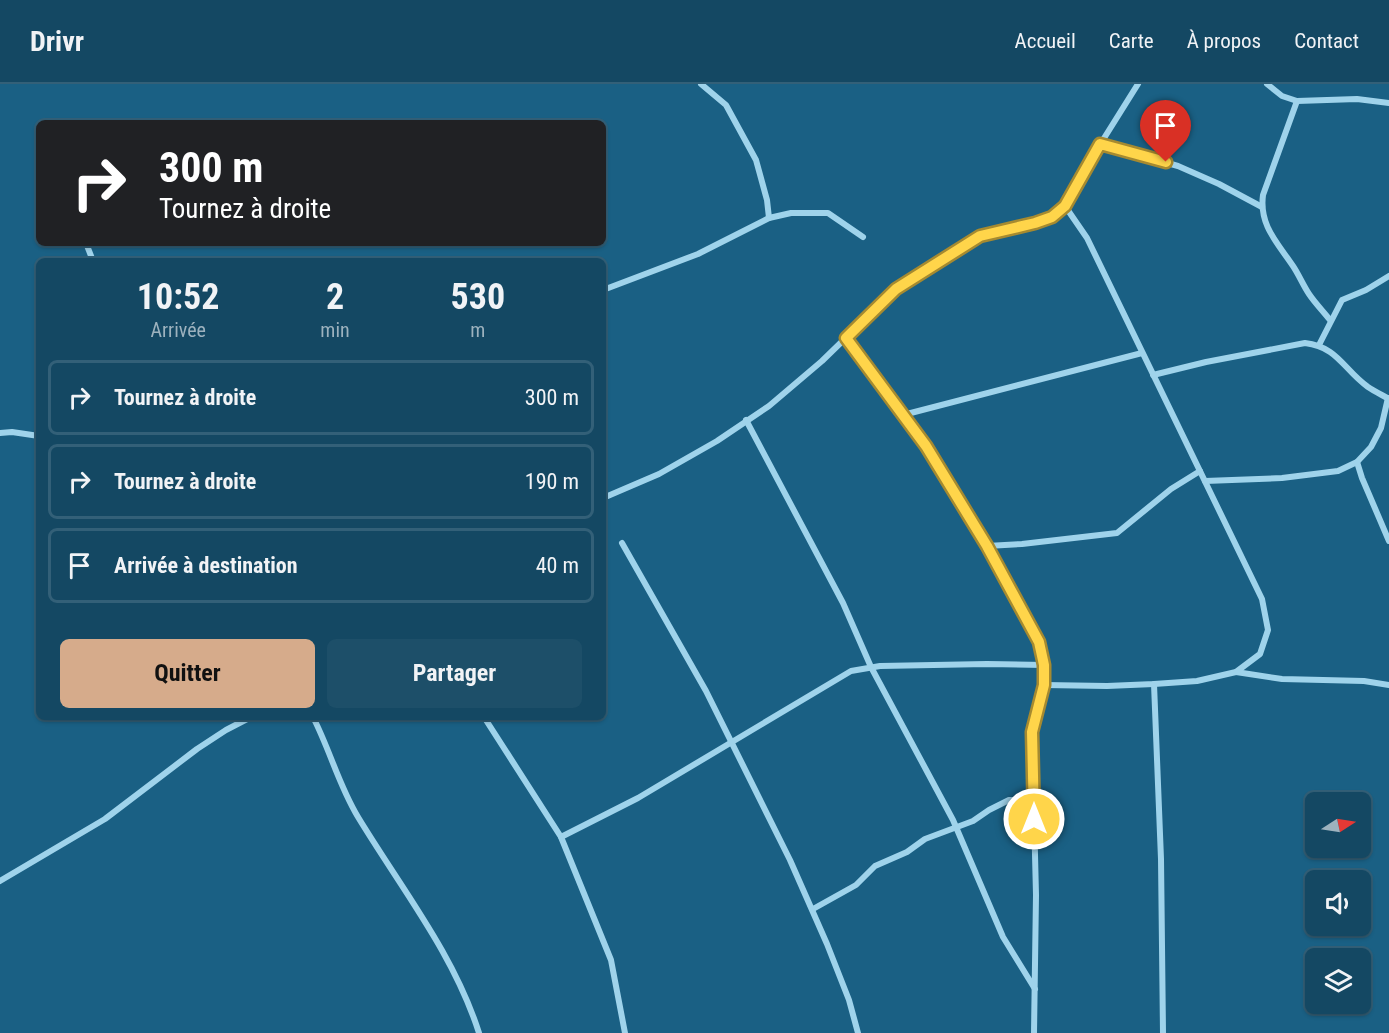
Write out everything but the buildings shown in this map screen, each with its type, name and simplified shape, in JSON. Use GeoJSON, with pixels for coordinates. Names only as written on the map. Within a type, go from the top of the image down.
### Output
{"type":"FeatureCollection","features":[{"type":"Feature","properties":{"kind":"street"},"geometry":{"type":"LineString","coordinates":[[701,84],[732,113],[756,160],[767,200],[769,218]]}},
{"type":"Feature","properties":{"kind":"street"},"geometry":{"type":"LineString","coordinates":[[606,497],[659,474],[717,441],[769,406],[846,338],[896,289],[960,248],[980,236],[1052,217],[1065,206],[1100,144],[1138,84]]}},
{"type":"Feature","properties":{"kind":"street"},"geometry":{"type":"LineString","coordinates":[[1267,84],[1282,96],[1297,100],[1357,99],[1389,103]]}},
{"type":"Feature","properties":{"kind":"street"},"geometry":{"type":"LineString","coordinates":[[1297,100],[1263,195],[1264,222],[1310,295],[1330,320]]}},
{"type":"Feature","properties":{"kind":"street"},"geometry":{"type":"LineString","coordinates":[[1100,144],[1178,166],[1219,184],[1262,207]]}},
{"type":"Feature","properties":{"kind":"street"},"geometry":{"type":"LineString","coordinates":[[1065,206],[1087,238],[1262,599],[1268,630],[1260,654],[1236,672]]}},
{"type":"Feature","properties":{"kind":"street"},"geometry":{"type":"LineString","coordinates":[[606,289],[698,254],[769,218],[791,213],[828,213],[863,237]]}},
{"type":"Feature","properties":{"kind":"street"},"geometry":{"type":"LineString","coordinates":[[1319,345],[1342,300],[1366,290],[1389,276]]}},
{"type":"Feature","properties":{"kind":"street"},"geometry":{"type":"LineString","coordinates":[[846,338],[926,446],[987,546],[1039,642],[1044,665],[1044,685],[1032,732],[1034,1033]]}},
{"type":"Feature","properties":{"kind":"street"},"geometry":{"type":"LineString","coordinates":[[1153,375],[1305,343],[1319,345],[1330,351],[1367,387],[1389,399],[1381,428],[1371,447],[1357,462],[1338,471],[1312,475],[1205,481]]}},
{"type":"Feature","properties":{"kind":"street"},"geometry":{"type":"LineString","coordinates":[[903,415],[1142,353]]}},
{"type":"Feature","properties":{"kind":"street"},"geometry":{"type":"LineString","coordinates":[[746,420],[843,603],[871,668],[956,828],[1003,937],[1035,989]]}},
{"type":"Feature","properties":{"kind":"street"},"geometry":{"type":"LineString","coordinates":[[0,433],[12,432],[36,436]]}},
{"type":"Feature","properties":{"kind":"street"},"geometry":{"type":"LineString","coordinates":[[1357,462],[1389,541]]}},
{"type":"Feature","properties":{"kind":"street"},"geometry":{"type":"LineString","coordinates":[[987,546],[1117,533],[1171,489],[1200,471]]}},
{"type":"Feature","properties":{"kind":"street"},"geometry":{"type":"LineString","coordinates":[[622,543],[706,691],[813,909],[849,1000],[858,1033]]}},
{"type":"Feature","properties":{"kind":"street"},"geometry":{"type":"LineString","coordinates":[[561,837],[638,798],[851,671],[871,668],[987,664],[1044,665]]}},
{"type":"Feature","properties":{"kind":"street"},"geometry":{"type":"LineString","coordinates":[[1044,685],[1154,684],[1197,681],[1236,672],[1282,679],[1364,681],[1389,684]]}},
{"type":"Feature","properties":{"kind":"street"},"geometry":{"type":"LineString","coordinates":[[1154,684],[1161,860],[1163,1033]]}},
{"type":"Feature","properties":{"kind":"street"},"geometry":{"type":"LineString","coordinates":[[0,881],[105,819],[197,749],[245,720]]}},
{"type":"Feature","properties":{"kind":"street"},"geometry":{"type":"LineString","coordinates":[[314,720],[352,807],[435,939],[463,990],[479,1033]]}},
{"type":"Feature","properties":{"kind":"street"},"geometry":{"type":"LineString","coordinates":[[486,720],[561,837],[611,960],[625,1033]]}},
{"type":"Feature","properties":{"kind":"street"},"geometry":{"type":"LineString","coordinates":[[813,909],[856,885],[875,866],[907,852],[925,839],[973,821],[988,810],[1009,800],[1034,801]]}},
{"type":"Feature","properties":{"kind":"route"},"geometry":{"type":"LineString","coordinates":[[1034,819],[1032,732],[1044,685],[1044,665],[1039,642],[974,522],[926,446],[846,338],[896,289],[980,236],[1052,217],[1065,206],[1100,144],[1166,162]]}}]}
